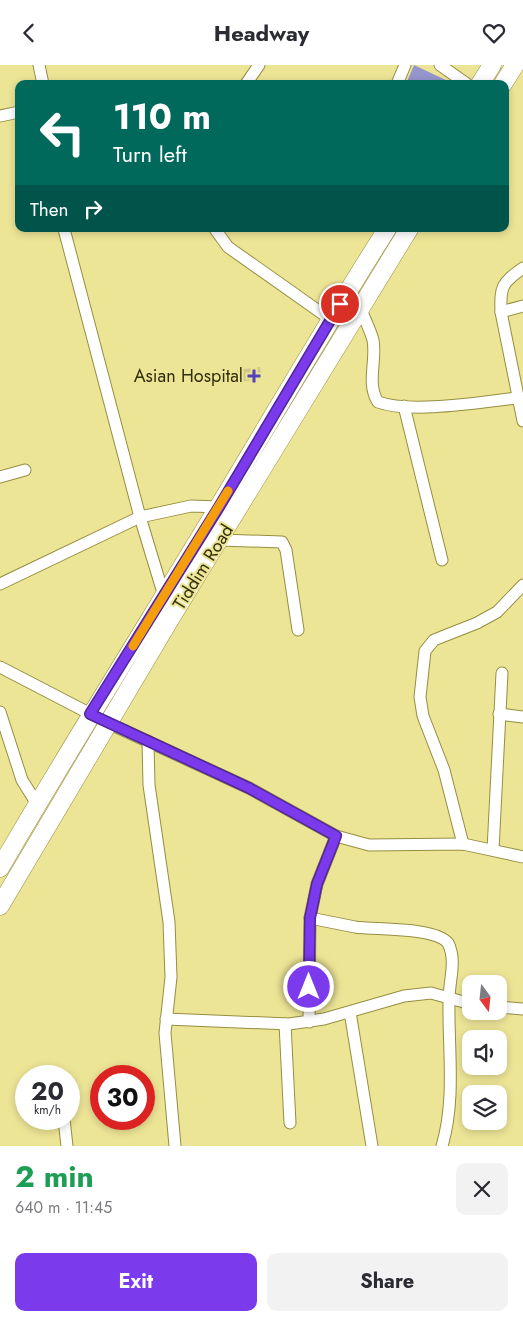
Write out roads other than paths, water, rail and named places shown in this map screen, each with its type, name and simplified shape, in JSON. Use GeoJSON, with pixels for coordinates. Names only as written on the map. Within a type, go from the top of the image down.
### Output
{"type":"FeatureCollection","features":[{"type":"Feature","properties":{"kind":"highway"},"geometry":{"type":"LineString","coordinates":[[483,80],[492,65]]}},
{"type":"Feature","properties":{"kind":"highway"},"geometry":{"type":"LineString","coordinates":[[506,80],[515,65]]}},
{"type":"Feature","properties":{"kind":"highway","name":"Tiddim Road"},"geometry":{"type":"LineString","coordinates":[[0,868],[90,714],[219,507],[330,319],[385,232]]}},
{"type":"Feature","properties":{"kind":"highway","name":"Tiddim Road"},"geometry":{"type":"LineString","coordinates":[[0,906],[108,723],[407,232]]}},
{"type":"Feature","properties":{"kind":"street"},"geometry":{"type":"LineString","coordinates":[[39,65],[42,80]]}},
{"type":"Feature","properties":{"kind":"street"},"geometry":{"type":"LineString","coordinates":[[249,80],[259,65]]}},
{"type":"Feature","properties":{"kind":"street"},"geometry":{"type":"LineString","coordinates":[[399,80],[405,65]]}},
{"type":"Feature","properties":{"kind":"street"},"geometry":{"type":"LineString","coordinates":[[440,65],[461,80]]}},
{"type":"Feature","properties":{"kind":"street"},"geometry":{"type":"LineString","coordinates":[[0,116],[15,113]]}},
{"type":"Feature","properties":{"kind":"street"},"geometry":{"type":"LineString","coordinates":[[65,232],[140,517],[164,596]]}},
{"type":"Feature","properties":{"kind":"street"},"geometry":{"type":"LineString","coordinates":[[217,232],[228,247],[330,319]]}},
{"type":"Feature","properties":{"kind":"street"},"geometry":{"type":"LineString","coordinates":[[523,268],[502,285],[500,294],[517,398],[523,421]]}},
{"type":"Feature","properties":{"kind":"street"},"geometry":{"type":"LineString","coordinates":[[502,312],[523,306]]}},
{"type":"Feature","properties":{"kind":"street"},"geometry":{"type":"LineString","coordinates":[[360,307],[373,340],[374,395],[378,401],[385,404],[404,406],[517,398]]}},
{"type":"Feature","properties":{"kind":"street"},"geometry":{"type":"LineString","coordinates":[[404,406],[442,560]]}},
{"type":"Feature","properties":{"kind":"street"},"geometry":{"type":"LineString","coordinates":[[0,477],[25,471]]}},
{"type":"Feature","properties":{"kind":"street"},"geometry":{"type":"LineString","coordinates":[[0,584],[140,517],[191,506],[219,507]]}},
{"type":"Feature","properties":{"kind":"street"},"geometry":{"type":"LineString","coordinates":[[220,540],[282,542],[286,550],[298,630]]}},
{"type":"Feature","properties":{"kind":"street"},"geometry":{"type":"LineString","coordinates":[[463,844],[444,770],[422,716],[420,697],[425,651],[434,640],[477,623],[497,612],[523,585]]}},
{"type":"Feature","properties":{"kind":"street"},"geometry":{"type":"LineString","coordinates":[[0,667],[108,723],[249,788],[336,836],[369,845],[463,844],[523,857]]}},
{"type":"Feature","properties":{"kind":"street"},"geometry":{"type":"LineString","coordinates":[[493,850],[502,673]]}},
{"type":"Feature","properties":{"kind":"street"},"geometry":{"type":"LineString","coordinates":[[0,713],[22,780],[37,804]]}},
{"type":"Feature","properties":{"kind":"street"},"geometry":{"type":"LineString","coordinates":[[499,714],[523,717]]}},
{"type":"Feature","properties":{"kind":"street"},"geometry":{"type":"LineString","coordinates":[[148,741],[149,785],[168,922],[171,977],[165,1033],[175,1146]]}},
{"type":"Feature","properties":{"kind":"street"},"geometry":{"type":"LineString","coordinates":[[309,1022],[310,918],[317,884],[336,836]]}},
{"type":"Feature","properties":{"kind":"street"},"geometry":{"type":"LineString","coordinates":[[310,918],[367,928],[398,929],[446,939],[453,957],[449,997],[450,1102],[442,1146]]}},
{"type":"Feature","properties":{"kind":"street"},"geometry":{"type":"LineString","coordinates":[[166,1019],[285,1024],[309,1022],[413,995],[431,993],[462,1001]]}},
{"type":"Feature","properties":{"kind":"street"},"geometry":{"type":"LineString","coordinates":[[508,1008],[523,1009]]}},
{"type":"Feature","properties":{"kind":"street"},"geometry":{"type":"LineString","coordinates":[[350,1012],[372,1146]]}},
{"type":"Feature","properties":{"kind":"street"},"geometry":{"type":"LineString","coordinates":[[285,1024],[290,1123]]}},
{"type":"Feature","properties":{"kind":"street"},"geometry":{"type":"LineString","coordinates":[[65,1130],[67,1146]]}},
{"type":"Feature","properties":{"kind":"water"},"geometry":{"type":"Polygon","coordinates":[[[414,65],[446,80],[408,80],[414,65]]]}},
{"type":"Feature","properties":{"kind":"place","name":"Asian Hospital"},"geometry":{"type":"Point","coordinates":[254,376]}}]}
